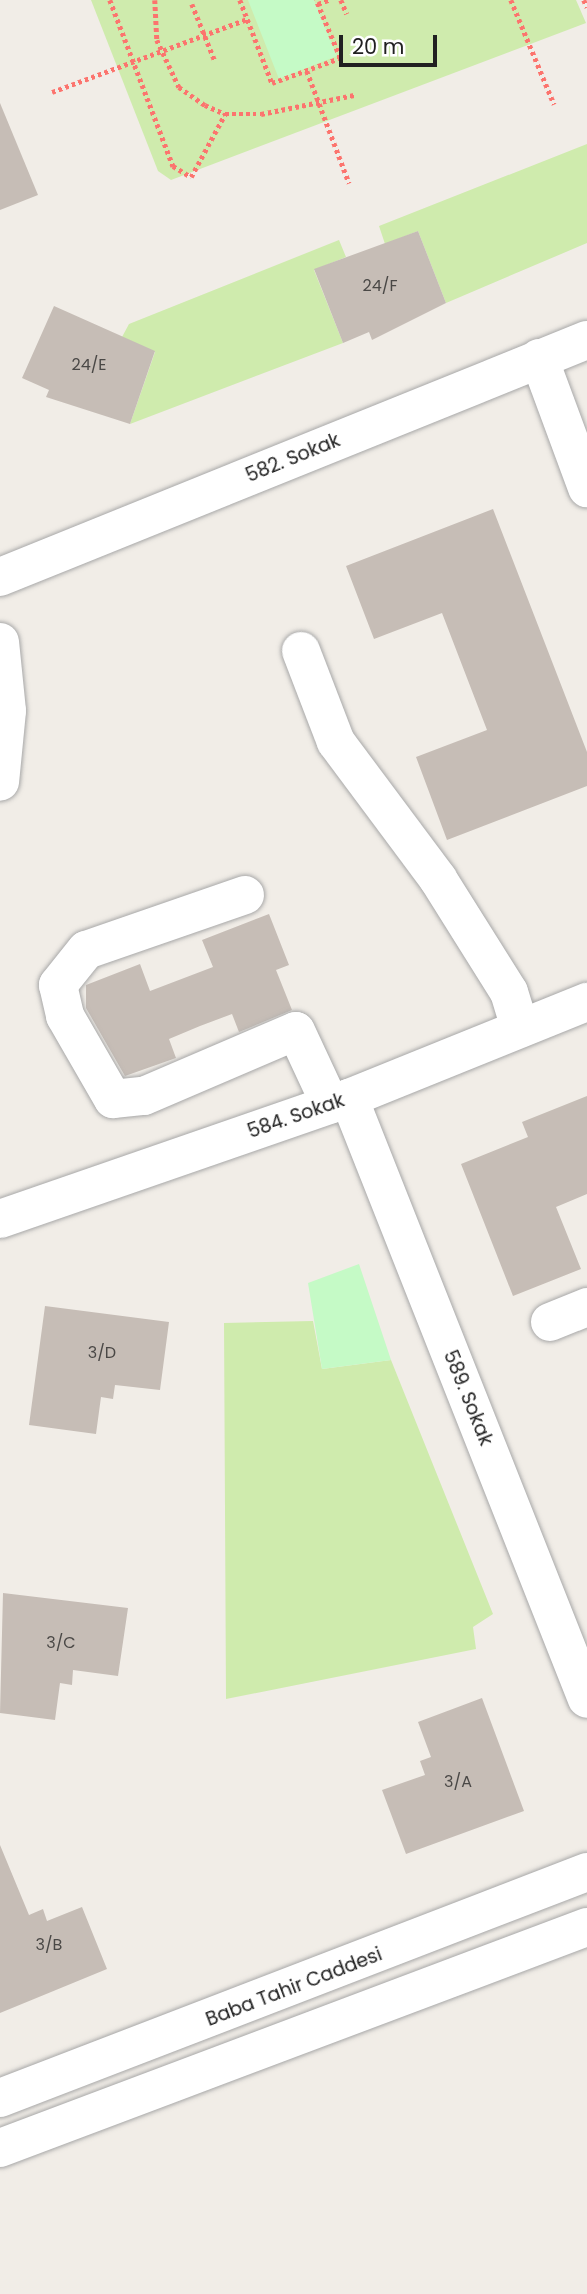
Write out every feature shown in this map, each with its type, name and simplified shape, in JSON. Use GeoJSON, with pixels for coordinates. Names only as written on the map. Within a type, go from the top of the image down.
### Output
{"type":"FeatureCollection","features":[{"type":"Feature","properties":{"kind":"street","name":"582. Sokak"},"geometry":{"type":"LineString","coordinates":[[0,577],[587,340]]}},
{"type":"Feature","properties":{"kind":"street"},"geometry":{"type":"LineString","coordinates":[[539,358],[587,488]]}},
{"type":"Feature","properties":{"kind":"street"},"geometry":{"type":"LineString","coordinates":[[0,642],[7,711],[0,782]]}},
{"type":"Feature","properties":{"kind":"street"},"geometry":{"type":"LineString","coordinates":[[301,651],[336,742],[438,879],[509,992],[520,1028]]}},
{"type":"Feature","properties":{"kind":"street","name":"589. Sokak"},"geometry":{"type":"LineString","coordinates":[[245,895],[86,950],[58,985],[65,1016],[113,1099],[144,1096],[296,1031],[339,1101],[587,1699]]}},
{"type":"Feature","properties":{"kind":"street","name":"584. Sokak"},"geometry":{"type":"LineString","coordinates":[[0,1219],[339,1101],[587,1002]]}},
{"type":"Feature","properties":{"kind":"street"},"geometry":{"type":"LineString","coordinates":[[550,1322],[587,1307]]}},
{"type":"Feature","properties":{"kind":"street","name":"Baba Tahir Caddesi"},"geometry":{"type":"LineString","coordinates":[[0,2098],[587,1872]]}},
{"type":"Feature","properties":{"kind":"street"},"geometry":{"type":"LineString","coordinates":[[0,2148],[587,1927]]}},
{"type":"Feature","properties":{"kind":"path"},"geometry":{"type":"LineString","coordinates":[[110,0],[173,166],[191,177],[225,114]]}},
{"type":"Feature","properties":{"kind":"path"},"geometry":{"type":"LineString","coordinates":[[155,0],[162,51],[179,87],[225,114],[354,95]]}},
{"type":"Feature","properties":{"kind":"path"},"geometry":{"type":"LineString","coordinates":[[240,0],[272,83],[340,58],[317,2],[328,0]]}},
{"type":"Feature","properties":{"kind":"path"},"geometry":{"type":"LineString","coordinates":[[341,0],[346,14]]}},
{"type":"Feature","properties":{"kind":"path"},"geometry":{"type":"LineString","coordinates":[[511,0],[554,104]]}},
{"type":"Feature","properties":{"kind":"path"},"geometry":{"type":"LineString","coordinates":[[584,0],[587,7]]}},
{"type":"Feature","properties":{"kind":"path"},"geometry":{"type":"LineString","coordinates":[[192,4],[215,61]]}},
{"type":"Feature","properties":{"kind":"path"},"geometry":{"type":"LineString","coordinates":[[52,92],[247,19]]}},
{"type":"Feature","properties":{"kind":"path"},"geometry":{"type":"LineString","coordinates":[[307,71],[349,183]]}},
{"type":"Feature","properties":{"kind":"green space"},"geometry":{"type":"Polygon","coordinates":[[[91,0],[576,0],[586,23],[171,180],[158,171],[91,0]]]}},
{"type":"Feature","properties":{"kind":"green space"},"geometry":{"type":"Polygon","coordinates":[[[248,0],[314,0],[337,56],[279,79],[248,0]]]}},
{"type":"Feature","properties":{"kind":"green space"},"geometry":{"type":"Polygon","coordinates":[[[587,144],[587,243],[446,303],[418,231],[385,244],[379,226],[587,144]]]}},
{"type":"Feature","properties":{"kind":"green space"},"geometry":{"type":"Polygon","coordinates":[[[339,240],[346,257],[314,270],[343,343],[130,424],[155,352],[122,337],[129,324],[339,240]]]}},
{"type":"Feature","properties":{"kind":"green space"},"geometry":{"type":"Polygon","coordinates":[[[359,1264],[391,1360],[322,1369],[308,1283],[359,1264]]]}},
{"type":"Feature","properties":{"kind":"green space"},"geometry":{"type":"Polygon","coordinates":[[[313,1321],[322,1369],[391,1360],[493,1614],[473,1627],[476,1649],[226,1699],[224,1323],[313,1321]]]}},
{"type":"Feature","properties":{"kind":"building"},"geometry":{"type":"Polygon","coordinates":[[[0,103],[38,195],[0,210],[0,103]]]}},
{"type":"Feature","properties":{"kind":"building"},"geometry":{"type":"Polygon","coordinates":[[[418,231],[446,303],[372,340],[369,332],[343,343],[314,269],[418,231]]]}},
{"type":"Feature","properties":{"kind":"building"},"geometry":{"type":"Polygon","coordinates":[[[54,306],[155,351],[130,424],[46,397],[49,390],[22,378],[54,306]]]}},
{"type":"Feature","properties":{"kind":"building"},"geometry":{"type":"Polygon","coordinates":[[[493,509],[587,752],[587,786],[447,840],[416,757],[487,730],[442,613],[374,639],[346,566],[493,509]]]}},
{"type":"Feature","properties":{"kind":"building"},"geometry":{"type":"Polygon","coordinates":[[[269,914],[289,965],[276,970],[292,1010],[239,1032],[232,1014],[200,1026],[169,1039],[176,1058],[125,1076],[86,1008],[86,985],[140,964],[150,991],[213,967],[202,940],[269,914]]]}},
{"type":"Feature","properties":{"kind":"building"},"geometry":{"type":"Polygon","coordinates":[[[587,1096],[587,1194],[556,1207],[581,1269],[513,1296],[461,1164],[528,1137],[522,1122],[587,1096]]]}},
{"type":"Feature","properties":{"kind":"building"},"geometry":{"type":"Polygon","coordinates":[[[45,1306],[169,1322],[160,1390],[115,1385],[113,1399],[101,1397],[96,1434],[29,1425],[45,1306]]]}},
{"type":"Feature","properties":{"kind":"building"},"geometry":{"type":"Polygon","coordinates":[[[3,1593],[128,1608],[118,1676],[73,1670],[72,1685],[60,1683],[55,1720],[0,1713],[3,1593]]]}},
{"type":"Feature","properties":{"kind":"building"},"geometry":{"type":"Polygon","coordinates":[[[482,1698],[524,1811],[406,1854],[382,1790],[425,1775],[420,1761],[431,1757],[418,1722],[482,1698]]]}},
{"type":"Feature","properties":{"kind":"building"},"geometry":{"type":"Polygon","coordinates":[[[0,1845],[29,1915],[43,1909],[47,1921],[82,1907],[107,1969],[0,2013],[0,1845]]]}}]}
